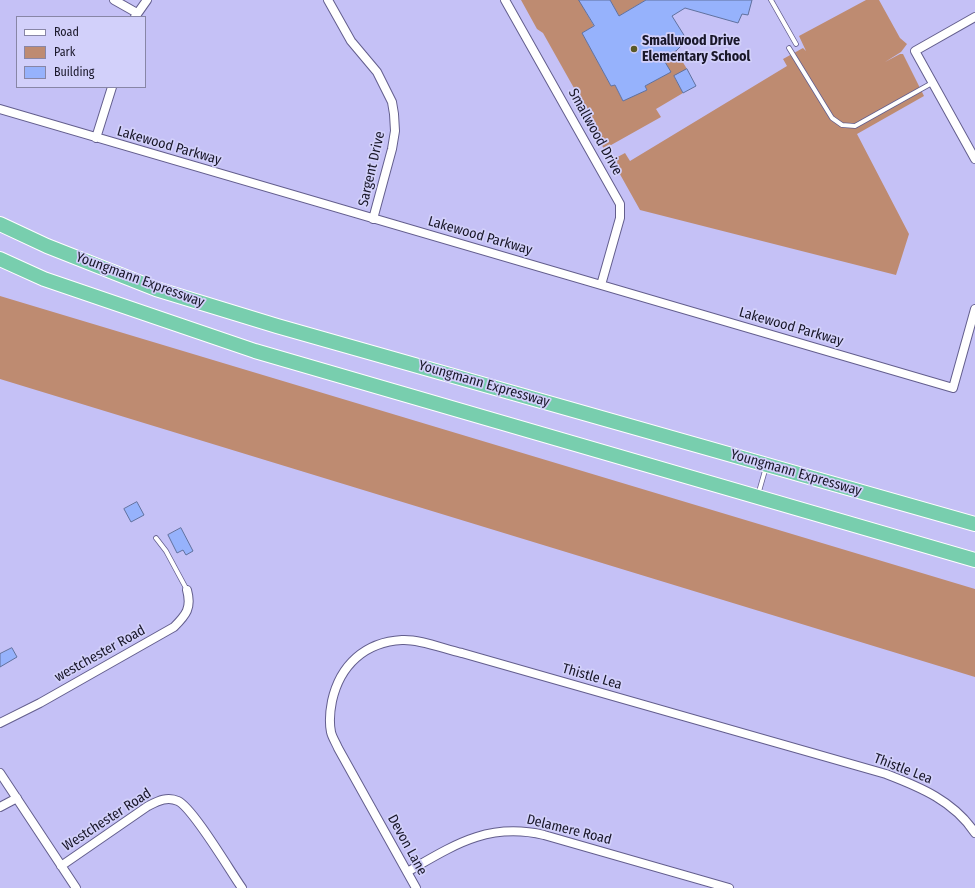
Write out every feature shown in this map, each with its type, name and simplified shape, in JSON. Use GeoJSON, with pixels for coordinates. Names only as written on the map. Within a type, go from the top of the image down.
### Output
{"type":"FeatureCollection","features":[{"type":"Feature","properties":{"kind":"highway","name":"Youngmann Expressway"},"geometry":{"type":"LineString","coordinates":[[0,224],[47,246],[156,289],[284,328],[975,524]]}},
{"type":"Feature","properties":{"kind":"highway","name":"Youngmann Expressway"},"geometry":{"type":"LineString","coordinates":[[0,259],[44,279],[255,351],[975,560]]}},
{"type":"Feature","properties":{"kind":"street"},"geometry":{"type":"LineString","coordinates":[[114,0],[136,15],[147,0]]}},
{"type":"Feature","properties":{"kind":"street","name":"Sargent Drive"},"geometry":{"type":"LineString","coordinates":[[328,0],[351,41],[377,72],[392,102],[395,131],[392,149],[373,219]]}},
{"type":"Feature","properties":{"kind":"street","name":"Smallwood Drive"},"geometry":{"type":"LineString","coordinates":[[505,0],[620,204],[620,218],[601,285]]}},
{"type":"Feature","properties":{"kind":"street"},"geometry":{"type":"LineString","coordinates":[[975,17],[915,52],[975,159]]}},
{"type":"Feature","properties":{"kind":"street"},"geometry":{"type":"LineString","coordinates":[[96,138],[112,88]]}},
{"type":"Feature","properties":{"kind":"street","name":"Lakewood Parkway"},"geometry":{"type":"LineString","coordinates":[[0,109],[953,388],[975,309]]}},
{"type":"Feature","properties":{"kind":"street","name":"westchester Road"},"geometry":{"type":"LineString","coordinates":[[0,723],[66,688],[174,627],[185,615],[189,599],[187,590]]}},
{"type":"Feature","properties":{"kind":"street","name":"Thistle Lea"},"geometry":{"type":"LineString","coordinates":[[375,815],[331,733],[331,706],[334,691],[339,680],[355,658],[366,650],[378,645],[391,641],[404,640],[416,641],[462,653],[886,774],[925,790],[946,802],[959,813],[975,833]]}},
{"type":"Feature","properties":{"kind":"street"},"geometry":{"type":"LineString","coordinates":[[0,773],[76,888]]}},
{"type":"Feature","properties":{"kind":"street"},"geometry":{"type":"LineString","coordinates":[[0,807],[17,798]]}},
{"type":"Feature","properties":{"kind":"street","name":"Westchester Road"},"geometry":{"type":"LineString","coordinates":[[62,866],[148,806],[164,799],[172,799],[179,801],[191,812],[242,888]]}},
{"type":"Feature","properties":{"kind":"street","name":"Devon Lane"},"geometry":{"type":"LineString","coordinates":[[375,815],[416,888]]}},
{"type":"Feature","properties":{"kind":"street","name":"Delamere Road"},"geometry":{"type":"LineString","coordinates":[[407,872],[451,847],[475,837],[495,832],[517,831],[544,835],[729,888]]}},
{"type":"Feature","properties":{"kind":"lane"},"geometry":{"type":"LineString","coordinates":[[772,0],[796,44]]}},
{"type":"Feature","properties":{"kind":"lane"},"geometry":{"type":"LineString","coordinates":[[789,48],[832,118],[842,126],[855,126],[932,83]]}},
{"type":"Feature","properties":{"kind":"lane"},"geometry":{"type":"LineString","coordinates":[[757,497],[767,465]]}},
{"type":"Feature","properties":{"kind":"lane"},"geometry":{"type":"LineString","coordinates":[[156,538],[166,551],[187,590]]}},
{"type":"Feature","properties":{"kind":"green space"},"geometry":{"type":"Polygon","coordinates":[[[521,0],[579,0],[594,26],[582,33],[611,86],[615,85],[623,101],[641,89],[642,92],[647,90],[645,86],[670,72],[662,57],[676,51],[687,69],[674,76],[683,93],[656,109],[661,117],[604,149],[578,102],[579,97],[543,33],[537,29],[521,0]]]}},
{"type":"Feature","properties":{"kind":"green space"},"geometry":{"type":"Polygon","coordinates":[[[610,0],[646,0],[619,16],[610,0]]]}},
{"type":"Feature","properties":{"kind":"green space"},"geometry":{"type":"Polygon","coordinates":[[[866,0],[879,0],[900,38],[907,44],[901,52],[885,62],[900,54],[903,54],[924,96],[857,134],[909,234],[896,275],[640,210],[612,160],[625,153],[630,161],[787,66],[783,59],[803,48],[806,51],[799,36],[866,0]]]}},
{"type":"Feature","properties":{"kind":"green space"},"geometry":{"type":"Polygon","coordinates":[[[0,296],[975,589],[975,677],[0,379],[0,296]]]}},
{"type":"Feature","properties":{"kind":"building","name":"Smallwood Drive Elementary School"},"geometry":{"type":"Polygon","coordinates":[[[579,0],[610,0],[619,16],[646,0],[752,0],[748,15],[742,14],[738,23],[685,8],[672,16],[687,40],[676,51],[662,57],[671,72],[645,86],[647,90],[623,101],[615,85],[611,86],[582,33],[594,26],[579,0]]]}},
{"type":"Feature","properties":{"kind":"building"},"geometry":{"type":"Polygon","coordinates":[[[687,69],[696,86],[683,93],[674,76],[687,69]]]}},
{"type":"Feature","properties":{"kind":"building"},"geometry":{"type":"Polygon","coordinates":[[[137,502],[144,515],[131,522],[124,509],[137,502]]]}},
{"type":"Feature","properties":{"kind":"building"},"geometry":{"type":"Polygon","coordinates":[[[181,528],[193,551],[186,555],[183,550],[177,553],[168,535],[181,528]]]}},
{"type":"Feature","properties":{"kind":"building"},"geometry":{"type":"Polygon","coordinates":[[[12,648],[17,657],[0,667],[0,654],[12,648]]]}},
{"type":"Feature","properties":{"kind":"place","name":"Smallwood Drive Elementary School"},"geometry":{"type":"Point","coordinates":[634,49]}}]}
